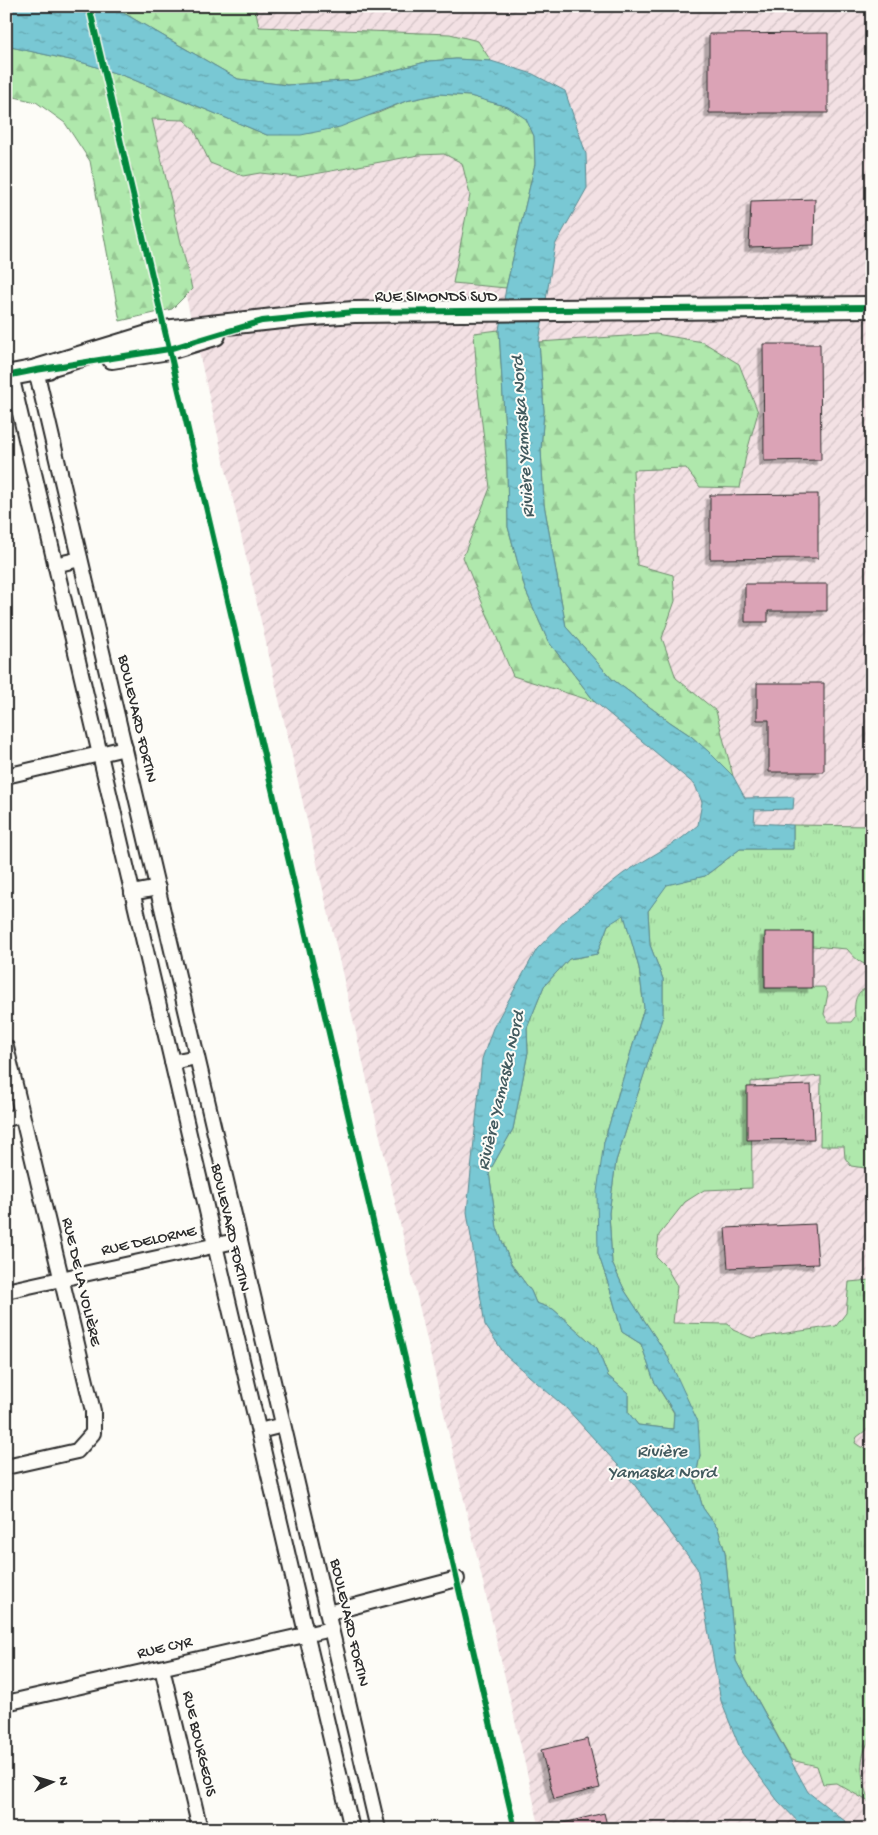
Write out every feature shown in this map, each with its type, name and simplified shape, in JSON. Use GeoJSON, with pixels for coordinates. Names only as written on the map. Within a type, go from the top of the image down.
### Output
{"type":"FeatureCollection","features":[{"type":"Feature","properties":{"kind":"street","name":"RUE SIMONDS SUD"},"geometry":{"type":"LineString","coordinates":[[8,376],[36,370],[164,332],[354,312],[872,307]]}},
{"type":"Feature","properties":{"kind":"street","name":"BOULEVARD FORTIN"},"geometry":{"type":"LineString","coordinates":[[36,370],[378,1829]]}},
{"type":"Feature","properties":{"kind":"street","name":"BOULEVARD FORTIN"},"geometry":{"type":"LineString","coordinates":[[8,376],[56,565],[352,1829]]}},
{"type":"Feature","properties":{"kind":"street"},"geometry":{"type":"LineString","coordinates":[[56,565],[80,559]]}},
{"type":"Feature","properties":{"kind":"street"},"geometry":{"type":"LineString","coordinates":[[6,776],[125,748]]}},
{"type":"Feature","properties":{"kind":"street"},"geometry":{"type":"LineString","coordinates":[[132,893],[158,888]]}},
{"type":"Feature","properties":{"kind":"street","name":"RUE DE LA VOLIÈRE"},"geometry":{"type":"LineString","coordinates":[[6,1047],[93,1411],[93,1433],[77,1451],[6,1467]]}},
{"type":"Feature","properties":{"kind":"street"},"geometry":{"type":"LineString","coordinates":[[172,1062],[197,1057]]}},
{"type":"Feature","properties":{"kind":"street"},"geometry":{"type":"LineString","coordinates":[[6,1119],[22,1115]]}},
{"type":"Feature","properties":{"kind":"street","name":"RUE DELORME"},"geometry":{"type":"LineString","coordinates":[[6,1291],[240,1240]]}},
{"type":"Feature","properties":{"kind":"street"},"geometry":{"type":"LineString","coordinates":[[259,1431],[283,1424]]}},
{"type":"Feature","properties":{"kind":"street"},"geometry":{"type":"LineString","coordinates":[[328,1613],[457,1579]]}},
{"type":"Feature","properties":{"kind":"street","name":"RUE CYR"},"geometry":{"type":"LineString","coordinates":[[6,1703],[331,1629]]}},
{"type":"Feature","properties":{"kind":"street","name":"RUE BOURGEOIS"},"geometry":{"type":"LineString","coordinates":[[162,1668],[200,1829]]}},
{"type":"Feature","properties":{"kind":"shaded area"},"geometry":{"type":"Polygon","coordinates":[[[105,6],[872,6],[872,1829],[540,1829],[120,11],[105,6]]]}},
{"type":"Feature","properties":{"kind":"green space"},"geometry":{"type":"Polygon","coordinates":[[[105,6],[255,6],[259,27],[450,34],[478,41],[491,61],[456,59],[429,61],[358,80],[287,85],[238,79],[120,11],[105,6]]]}},
{"type":"Feature","properties":{"kind":"green space"},"geometry":{"type":"Polygon","coordinates":[[[6,46],[84,63],[127,77],[267,135],[376,114],[406,101],[439,94],[470,96],[508,107],[526,118],[534,136],[535,164],[506,288],[453,283],[470,195],[462,163],[444,154],[419,155],[298,177],[260,173],[243,176],[210,163],[194,129],[184,120],[152,119],[192,289],[172,309],[120,321],[90,161],[65,123],[36,102],[6,95],[6,46]]]}},
{"type":"Feature","properties":{"kind":"green space"},"geometry":{"type":"Polygon","coordinates":[[[499,330],[507,463],[508,527],[525,589],[548,641],[595,702],[513,676],[463,557],[490,488],[478,391],[474,333],[499,330]]]}},
{"type":"Feature","properties":{"kind":"green space"},"geometry":{"type":"Polygon","coordinates":[[[656,334],[703,342],[739,364],[758,412],[746,455],[740,488],[700,487],[686,468],[633,470],[637,565],[673,575],[675,601],[662,638],[676,678],[716,711],[733,776],[691,736],[612,679],[566,627],[544,504],[541,449],[544,411],[539,342],[656,334]]]}},
{"type":"Feature","properties":{"kind":"green space"},"geometry":{"type":"Polygon","coordinates":[[[793,825],[872,826],[872,966],[855,958],[847,949],[812,946],[812,932],[765,933],[765,988],[824,987],[828,993],[824,1014],[828,1022],[851,1022],[855,1017],[855,1002],[858,994],[872,988],[872,1169],[851,1166],[845,1158],[844,1146],[820,1146],[821,1076],[751,1082],[752,1188],[704,1190],[685,1202],[659,1235],[656,1257],[666,1267],[677,1286],[673,1323],[728,1324],[733,1330],[752,1338],[836,1326],[846,1313],[849,1282],[871,1280],[869,1428],[857,1437],[855,1443],[872,1450],[872,1734],[862,1761],[864,1784],[871,1803],[836,1783],[823,1784],[817,1766],[791,1760],[736,1661],[725,1552],[718,1529],[703,1508],[695,1481],[700,1455],[667,1355],[625,1291],[612,1263],[609,1213],[616,1161],[663,1015],[663,979],[650,945],[648,911],[667,884],[705,876],[740,849],[793,849],[793,825]]]}},
{"type":"Feature","properties":{"kind":"green space"},"geometry":{"type":"Polygon","coordinates":[[[624,914],[639,968],[644,1008],[604,1142],[598,1253],[622,1332],[641,1344],[654,1381],[674,1413],[673,1429],[638,1425],[628,1412],[628,1393],[608,1376],[597,1348],[553,1309],[536,1303],[531,1291],[511,1264],[497,1228],[489,1172],[513,1129],[528,1052],[527,1028],[544,986],[569,959],[597,954],[608,925],[624,914]]]}},
{"type":"Feature","properties":{"kind":"water","name":"Rivière Yamaska Nord"},"geometry":{"type":"Polygon","coordinates":[[[6,6],[105,6],[120,11],[238,79],[287,85],[358,80],[429,61],[456,59],[491,61],[533,74],[565,91],[586,154],[587,188],[555,245],[539,342],[544,411],[541,449],[544,504],[566,627],[612,679],[691,736],[708,751],[733,776],[745,798],[794,797],[793,809],[755,810],[754,823],[793,825],[793,849],[740,849],[705,876],[667,885],[648,911],[650,945],[663,979],[663,1016],[616,1161],[609,1213],[612,1263],[625,1291],[667,1355],[698,1422],[700,1455],[695,1481],[703,1508],[718,1529],[725,1552],[736,1661],[808,1792],[855,1829],[805,1829],[778,1801],[742,1753],[721,1701],[697,1568],[627,1475],[566,1408],[506,1356],[485,1325],[467,1212],[482,1059],[493,1028],[537,949],[570,915],[624,873],[682,838],[698,825],[702,802],[695,785],[595,702],[548,641],[525,589],[508,527],[507,463],[499,330],[506,288],[535,164],[534,136],[526,119],[508,107],[470,96],[439,94],[406,101],[340,127],[301,135],[267,135],[127,77],[84,63],[6,46],[6,6]],[[624,915],[608,925],[597,954],[569,959],[544,986],[527,1028],[528,1052],[513,1129],[489,1172],[497,1228],[511,1264],[531,1291],[536,1303],[553,1309],[597,1348],[608,1376],[628,1393],[628,1412],[638,1425],[673,1429],[674,1412],[654,1381],[641,1344],[622,1332],[598,1253],[597,1192],[604,1142],[644,1008],[639,968],[624,915]]]}},
{"type":"Feature","properties":{"kind":"building"},"geometry":{"type":"Polygon","coordinates":[[[828,33],[828,113],[709,113],[709,34],[828,33]]]}},
{"type":"Feature","properties":{"kind":"building"},"geometry":{"type":"Polygon","coordinates":[[[815,199],[814,245],[749,247],[751,201],[815,199]]]}},
{"type":"Feature","properties":{"kind":"building"},"geometry":{"type":"Polygon","coordinates":[[[763,344],[820,344],[821,460],[764,461],[763,344]]]}},
{"type":"Feature","properties":{"kind":"building"},"geometry":{"type":"Polygon","coordinates":[[[818,494],[818,558],[710,559],[710,495],[818,494]]]}},
{"type":"Feature","properties":{"kind":"building"},"geometry":{"type":"Polygon","coordinates":[[[745,584],[827,584],[827,611],[768,611],[768,622],[745,622],[745,584]]]}},
{"type":"Feature","properties":{"kind":"building"},"geometry":{"type":"Polygon","coordinates":[[[757,683],[824,683],[824,772],[769,772],[769,720],[757,720],[757,683]]]}},
{"type":"Feature","properties":{"kind":"building"},"geometry":{"type":"Polygon","coordinates":[[[765,932],[812,932],[812,988],[765,988],[765,932]]]}},
{"type":"Feature","properties":{"kind":"building"},"geometry":{"type":"Polygon","coordinates":[[[811,1085],[814,1139],[747,1140],[747,1087],[811,1085]]]}},
{"type":"Feature","properties":{"kind":"building"},"geometry":{"type":"Polygon","coordinates":[[[815,1224],[818,1264],[728,1268],[725,1228],[815,1224]]]}},
{"type":"Feature","properties":{"kind":"building"},"geometry":{"type":"Polygon","coordinates":[[[588,1739],[600,1788],[554,1799],[541,1750],[588,1739]]]}},
{"type":"Feature","properties":{"kind":"building"},"geometry":{"type":"Polygon","coordinates":[[[604,1813],[608,1829],[556,1829],[555,1825],[604,1813]]]}},
{"type":"Feature","properties":{"kind":"cycle path"},"geometry":{"type":"LineString","coordinates":[[89,6],[515,1829]]}},
{"type":"Feature","properties":{"kind":"cycle path"},"geometry":{"type":"LineString","coordinates":[[6,376],[169,349],[262,321],[354,312],[872,307]]}}]}
